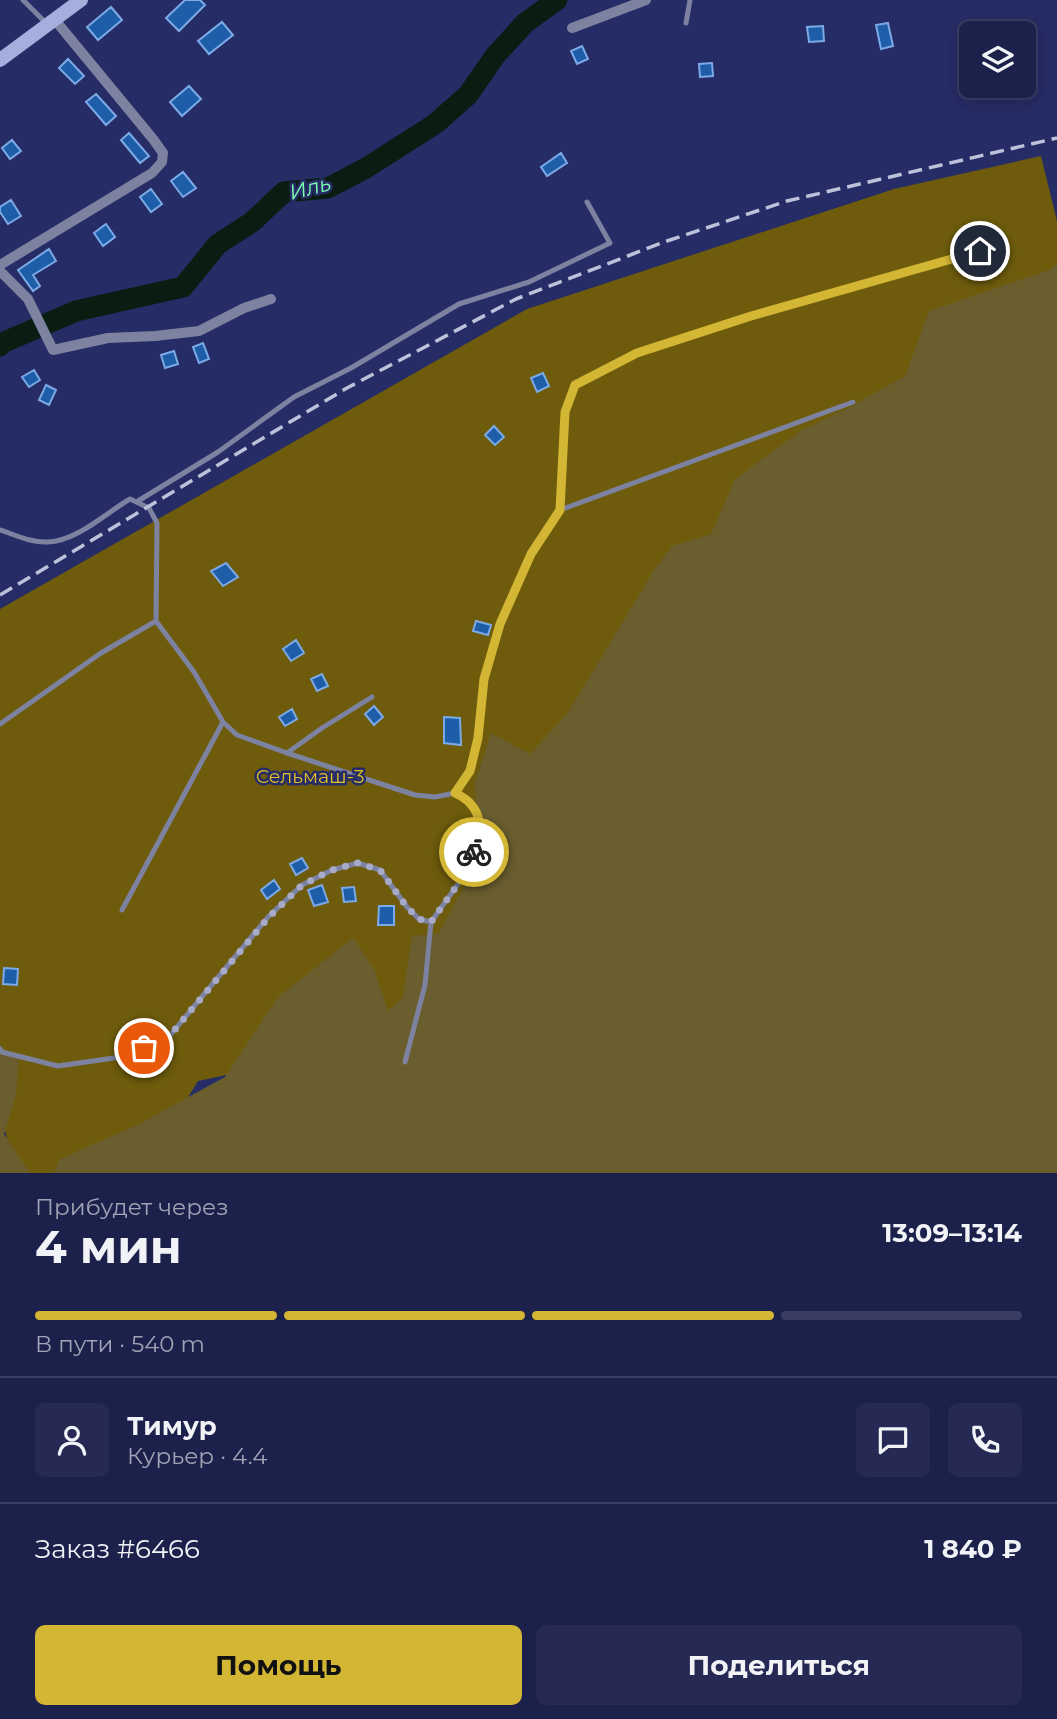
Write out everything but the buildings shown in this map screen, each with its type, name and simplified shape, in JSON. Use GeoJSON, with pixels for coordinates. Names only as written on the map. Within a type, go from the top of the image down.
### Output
{"type":"FeatureCollection","features":[{"type":"Feature","properties":{"kind":"street"},"geometry":{"type":"LineString","coordinates":[[0,60],[81,0]]}},
{"type":"Feature","properties":{"kind":"street"},"geometry":{"type":"LineString","coordinates":[[572,28],[646,0]]}},
{"type":"Feature","properties":{"kind":"street"},"geometry":{"type":"LineString","coordinates":[[0,265],[152,173],[162,162],[163,153],[153,139],[51,23]]}},
{"type":"Feature","properties":{"kind":"street"},"geometry":{"type":"LineString","coordinates":[[0,271],[28,299],[54,350],[108,338],[155,337],[199,331],[244,308],[271,299]]}},
{"type":"Feature","properties":{"kind":"lane"},"geometry":{"type":"LineString","coordinates":[[23,0],[51,23]]}},
{"type":"Feature","properties":{"kind":"lane"},"geometry":{"type":"LineString","coordinates":[[686,23],[690,0]]}},
{"type":"Feature","properties":{"kind":"lane"},"geometry":{"type":"LineString","coordinates":[[138,501],[218,452],[294,397],[351,368],[459,304],[529,282],[610,243],[587,202]]}},
{"type":"Feature","properties":{"kind":"lane"},"geometry":{"type":"LineString","coordinates":[[455,793],[470,771],[478,738],[484,679],[500,624],[531,554],[560,510],[565,412],[575,385],[637,353],[751,316],[980,251]]}},
{"type":"Feature","properties":{"kind":"lane"},"geometry":{"type":"LineString","coordinates":[[560,510],[853,402]]}},
{"type":"Feature","properties":{"kind":"lane"},"geometry":{"type":"LineString","coordinates":[[0,530],[27,540],[49,542],[84,529],[130,499],[138,501],[149,508],[157,523],[156,621],[194,672],[223,722],[237,735],[415,795],[435,797],[455,793],[470,800],[479,817],[477,845],[463,877],[431,922],[425,985],[405,1062]]}},
{"type":"Feature","properties":{"kind":"lane"},"geometry":{"type":"LineString","coordinates":[[0,724],[101,653],[156,621]]}},
{"type":"Feature","properties":{"kind":"lane"},"geometry":{"type":"LineString","coordinates":[[287,753],[372,697]]}},
{"type":"Feature","properties":{"kind":"lane"},"geometry":{"type":"LineString","coordinates":[[122,910],[223,722]]}},
{"type":"Feature","properties":{"kind":"lane"},"geometry":{"type":"LineString","coordinates":[[0,1049],[2,1052],[58,1066],[121,1058],[167,1039],[268,918],[302,885],[332,870],[358,863],[380,870],[407,907],[419,919],[431,922]]}},
{"type":"Feature","properties":{"kind":"green space","name":"Сельмаш-3"},"geometry":{"type":"Polygon","coordinates":[[[1041,156],[1057,221],[1057,289],[499,1017],[198,1081],[142,1173],[10,1173],[14,1164],[0,1112],[0,609],[527,309],[894,189],[1041,156]]]}},
{"type":"Feature","properties":{"kind":"shaded area"},"geometry":{"type":"Polygon","coordinates":[[[1057,264],[1057,1173],[54,1173],[60,1159],[137,1125],[225,1077],[278,997],[353,938],[374,969],[388,1011],[403,997],[412,936],[438,934],[479,860],[475,783],[491,733],[530,754],[567,714],[653,572],[672,546],[711,534],[735,479],[802,430],[905,376],[929,311],[1049,270],[1057,264]]]}},
{"type":"Feature","properties":{"kind":"shaded area"},"geometry":{"type":"Polygon","coordinates":[[[0,1050],[19,1056],[16,1096],[4,1134],[30,1173],[0,1173],[0,1050]]]}},
{"type":"Feature","properties":{"kind":"waterway","name":"Иль"},"geometry":{"type":"LineString","coordinates":[[0,346],[76,311],[183,287],[218,244],[252,222],[284,192],[328,188],[366,168],[435,124],[468,95],[495,56],[525,23],[557,0]]}},
{"type":"Feature","properties":{"kind":"railway"},"geometry":{"type":"LineString","coordinates":[[0,595],[347,388],[516,299],[664,242],[787,201],[1057,138]]}},
{"type":"Feature","properties":{"kind":"way so far"},"geometry":{"type":"LineString","coordinates":[[144,1048],[167,1039],[268,918],[302,885],[332,870],[358,863],[380,870],[407,907],[419,919],[431,922],[463,877],[474,852]]}},
{"type":"Feature","properties":{"kind":"route"},"geometry":{"type":"LineString","coordinates":[[474,852],[479,817],[470,800],[455,793],[470,771],[478,738],[484,679],[500,624],[531,554],[560,510],[565,412],[575,385],[637,353],[751,316],[980,251]]}}]}
